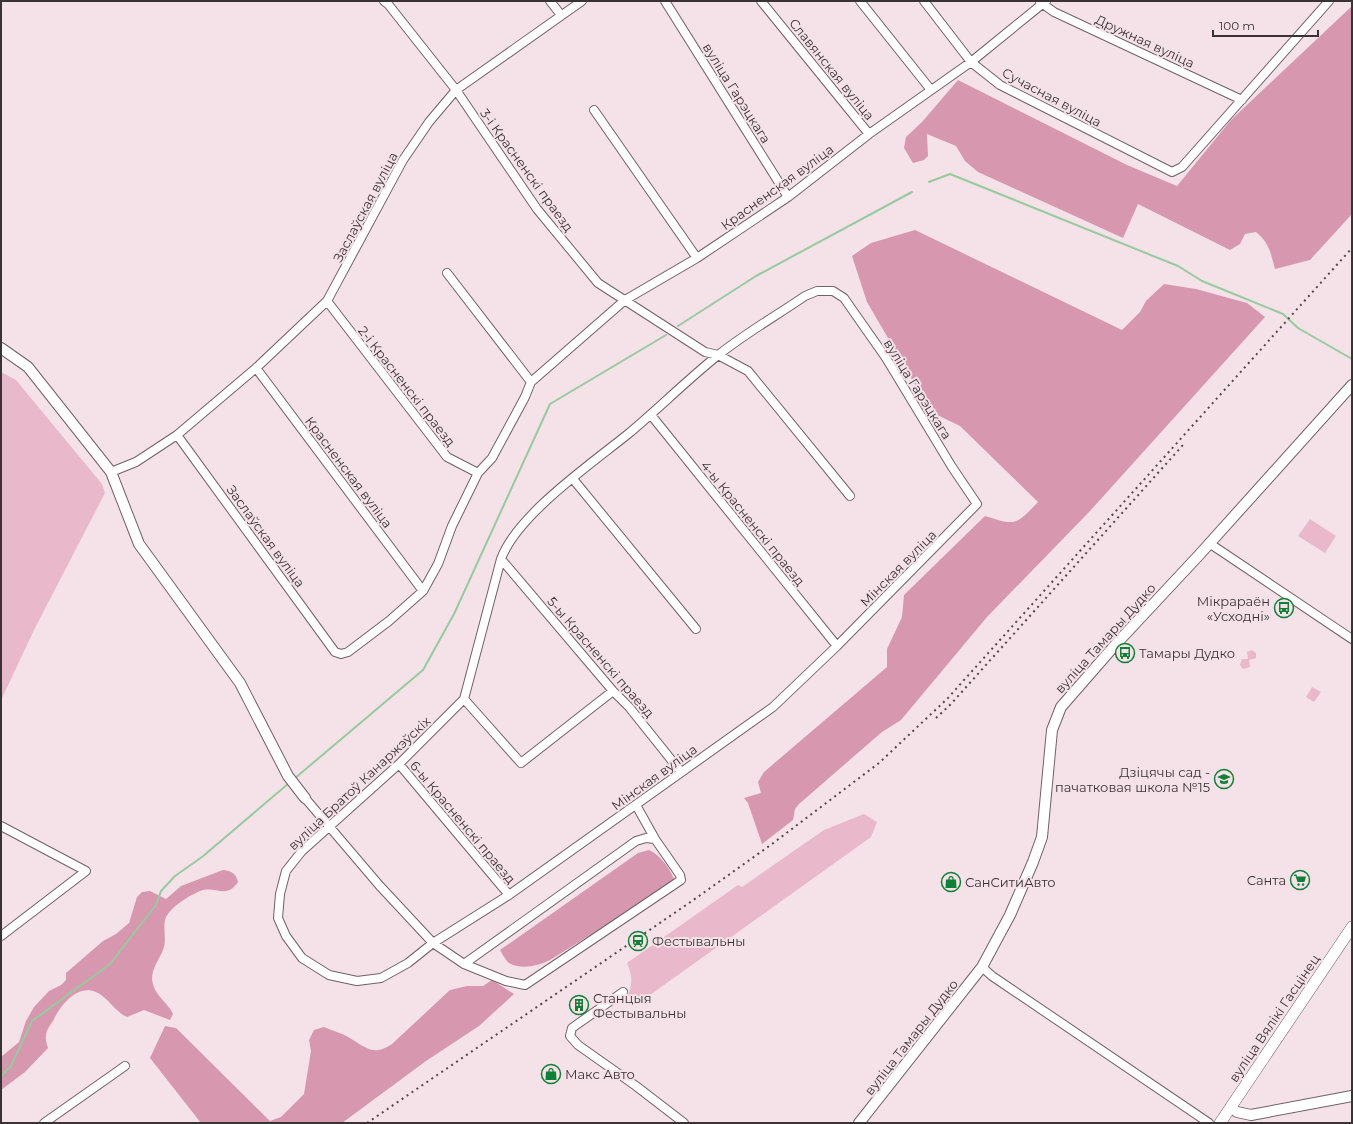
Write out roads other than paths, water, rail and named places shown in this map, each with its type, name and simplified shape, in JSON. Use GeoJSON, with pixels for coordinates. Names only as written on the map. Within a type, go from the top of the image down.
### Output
{"type":"FeatureCollection","features":[{"type":"Feature","properties":{"kind":"main road","name":"вуліца Вялікі Гасцінец"},"geometry":{"type":"LineString","coordinates":[[1220,1123],[1352,927]]}},
{"type":"Feature","properties":{"kind":"street","name":"3-і Красненскі праезд"},"geometry":{"type":"LineString","coordinates":[[384,1],[388,4],[456,90],[537,209],[598,283],[705,352],[718,355]]}},
{"type":"Feature","properties":{"kind":"street"},"geometry":{"type":"LineString","coordinates":[[550,1],[561,15]]}},
{"type":"Feature","properties":{"kind":"street","name":"Заслаўская вуліца"},"geometry":{"type":"LineString","coordinates":[[111,472],[136,462],[177,435],[256,368],[327,301],[403,160],[429,122],[456,90],[582,1]]}},
{"type":"Feature","properties":{"kind":"street","name":"вуліца Гарэцкага"},"geometry":{"type":"LineString","coordinates":[[665,1],[788,197]]}},
{"type":"Feature","properties":{"kind":"street","name":"Славянская вуліца"},"geometry":{"type":"LineString","coordinates":[[761,1],[869,134]]}},
{"type":"Feature","properties":{"kind":"street"},"geometry":{"type":"LineString","coordinates":[[860,1],[931,90]]}},
{"type":"Feature","properties":{"kind":"street","name":"Сучасная вуліца"},"geometry":{"type":"LineString","coordinates":[[924,1],[971,62],[1000,85],[1172,172],[1182,167],[1242,100]]}},
{"type":"Feature","properties":{"kind":"street"},"geometry":{"type":"LineString","coordinates":[[1242,100],[1329,1]]}},
{"type":"Feature","properties":{"kind":"street","name":"Красненская вуліца"},"geometry":{"type":"LineString","coordinates":[[335,652],[341,654],[348,652],[389,621],[423,592],[438,564],[452,526],[478,473],[492,458],[525,397],[531,382],[625,300],[698,258],[788,197],[869,134],[971,62],[1042,2]]}},
{"type":"Feature","properties":{"kind":"street","name":"Дружная вуліца"},"geometry":{"type":"LineString","coordinates":[[1042,2],[1054,12],[1242,100]]}},
{"type":"Feature","properties":{"kind":"street"},"geometry":{"type":"LineString","coordinates":[[594,110],[698,258]]}},
{"type":"Feature","properties":{"kind":"street"},"geometry":{"type":"LineString","coordinates":[[447,273],[531,382]]}},
{"type":"Feature","properties":{"kind":"street","name":"вуліца Гарэцкага"},"geometry":{"type":"LineString","coordinates":[[718,355],[805,296],[817,291],[833,292],[844,298],[886,358],[952,467],[977,504]]}},
{"type":"Feature","properties":{"kind":"street","name":"2-і Красненскі праезд"},"geometry":{"type":"LineString","coordinates":[[327,301],[446,457],[478,473]]}},
{"type":"Feature","properties":{"kind":"street"},"geometry":{"type":"LineString","coordinates":[[1,348],[28,367],[111,472],[139,544],[240,683],[288,776],[379,885],[433,944],[464,964],[506,981],[525,985],[681,880],[680,875],[636,805]]}},
{"type":"Feature","properties":{"kind":"street"},"geometry":{"type":"LineString","coordinates":[[613,691],[521,763],[464,699],[501,559],[505,548],[523,523],[573,479],[651,415],[718,355],[748,371],[850,496]]}},
{"type":"Feature","properties":{"kind":"street","name":"Красненская вуліца"},"geometry":{"type":"LineString","coordinates":[[256,368],[423,592]]}},
{"type":"Feature","properties":{"kind":"street","name":"вуліца Тамары Дудко"},"geometry":{"type":"LineString","coordinates":[[859,1123],[982,967],[1010,915],[1042,837],[1052,730],[1061,707],[1116,644],[1352,385]]}},
{"type":"Feature","properties":{"kind":"street","name":"4-ы Красненскі праезд"},"geometry":{"type":"LineString","coordinates":[[651,415],[837,646]]}},
{"type":"Feature","properties":{"kind":"street","name":"Заслаўская вуліца"},"geometry":{"type":"LineString","coordinates":[[177,435],[335,652]]}},
{"type":"Feature","properties":{"kind":"street"},"geometry":{"type":"LineString","coordinates":[[573,479],[696,629]]}},
{"type":"Feature","properties":{"kind":"street","name":"Мінская вуліца"},"geometry":{"type":"LineString","coordinates":[[302,958],[329,975],[357,980],[381,978],[408,963],[433,944],[509,895],[773,707],[837,646],[977,504]]}},
{"type":"Feature","properties":{"kind":"street"},"geometry":{"type":"LineString","coordinates":[[1209,543],[1352,639]]}},
{"type":"Feature","properties":{"kind":"street","name":"5-ы Красненскі праезд"},"geometry":{"type":"LineString","coordinates":[[501,559],[628,707],[681,772]]}},
{"type":"Feature","properties":{"kind":"street","name":"вуліца Братоў Канаржэўскіх"},"geometry":{"type":"LineString","coordinates":[[302,958],[286,936],[278,918],[280,894],[286,871],[302,851],[399,764],[464,699]]}},
{"type":"Feature","properties":{"kind":"street","name":"6-ы Красненскі праезд"},"geometry":{"type":"LineString","coordinates":[[399,764],[509,895]]}},
{"type":"Feature","properties":{"kind":"street"},"geometry":{"type":"LineString","coordinates":[[1,826],[86,871],[1,936]]}},
{"type":"Feature","properties":{"kind":"street"},"geometry":{"type":"LineString","coordinates":[[464,964],[636,841],[646,838],[656,839]]}},
{"type":"Feature","properties":{"kind":"street"},"geometry":{"type":"LineString","coordinates":[[982,967],[992,976],[1209,1123]]}},
{"type":"Feature","properties":{"kind":"street"},"geometry":{"type":"LineString","coordinates":[[623,992],[572,1028],[570,1036],[578,1045],[636,1086],[684,1123]]}},
{"type":"Feature","properties":{"kind":"street"},"geometry":{"type":"LineString","coordinates":[[44,1123],[125,1066]]}},
{"type":"Feature","properties":{"kind":"street"},"geometry":{"type":"LineString","coordinates":[[1231,1108],[1237,1112],[1251,1115],[1352,1096]]}},
{"type":"Feature","properties":{"kind":"waterway"},"geometry":{"type":"LineString","coordinates":[[929,182],[950,174],[1178,266],[1202,281],[1283,314],[1298,328],[1352,359]]}},
{"type":"Feature","properties":{"kind":"waterway"},"geometry":{"type":"LineString","coordinates":[[678,326],[756,276],[912,192]]}},
{"type":"Feature","properties":{"kind":"waterway"},"geometry":{"type":"LineString","coordinates":[[294,779],[423,670],[454,614],[550,404],[666,335]]}},
{"type":"Feature","properties":{"kind":"waterway"},"geometry":{"type":"LineString","coordinates":[[1,1076],[11,1066],[32,1021],[110,964],[156,905],[161,891],[175,876],[202,857],[289,783]]}},
{"type":"Feature","properties":{"kind":"railway"},"geometry":{"type":"LineString","coordinates":[[367,1123],[692,901],[772,844],[879,763],[947,699],[1352,248]]}},
{"type":"Feature","properties":{"kind":"railway"},"geometry":{"type":"LineString","coordinates":[[936,718],[951,704],[1183,445]]}},
{"type":"Feature","properties":{"kind":"place","name":"Мікрараён «Усходні»"},"geometry":{"type":"Point","coordinates":[1284,608]}},
{"type":"Feature","properties":{"kind":"place","name":"Тамары Дудко"},"geometry":{"type":"Point","coordinates":[1125,653]}},
{"type":"Feature","properties":{"kind":"place","name":"Дзіцячы сад - пачатковая школа №15"},"geometry":{"type":"Point","coordinates":[1224,779]}},
{"type":"Feature","properties":{"kind":"place","name":"Санта"},"geometry":{"type":"Point","coordinates":[1300,880]}},
{"type":"Feature","properties":{"kind":"place","name":"СанСитиАвто"},"geometry":{"type":"Point","coordinates":[951,882]}},
{"type":"Feature","properties":{"kind":"place","name":"Фестывальны"},"geometry":{"type":"Point","coordinates":[638,941]}},
{"type":"Feature","properties":{"kind":"place","name":"Станцыя Фестывальны"},"geometry":{"type":"Point","coordinates":[579,1005]}},
{"type":"Feature","properties":{"kind":"place","name":"Макс Авто"},"geometry":{"type":"Point","coordinates":[551,1074]}}]}
